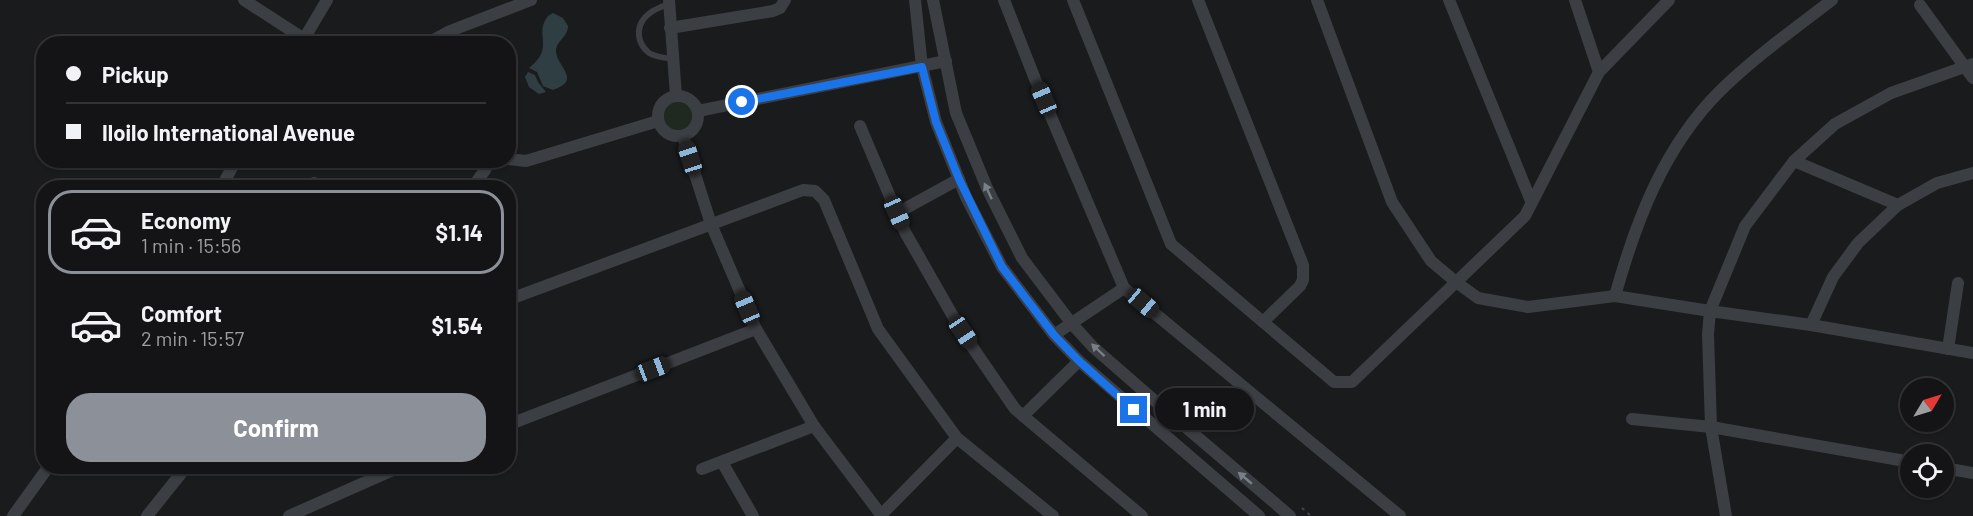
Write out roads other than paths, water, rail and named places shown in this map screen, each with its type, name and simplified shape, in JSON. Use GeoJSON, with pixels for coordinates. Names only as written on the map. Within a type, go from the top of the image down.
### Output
{"type":"FeatureCollection","features":[{"type":"Feature","properties":{"kind":"street"},"geometry":{"type":"LineString","coordinates":[[244,0],[297,36]]}},
{"type":"Feature","properties":{"kind":"street"},"geometry":{"type":"LineString","coordinates":[[309,36],[327,0]]}},
{"type":"Feature","properties":{"kind":"street"},"geometry":{"type":"LineString","coordinates":[[441,36],[531,0]]}},
{"type":"Feature","properties":{"kind":"street"},"geometry":{"type":"LineString","coordinates":[[670,28],[773,11],[780,8],[785,0]]}},
{"type":"Feature","properties":{"kind":"street"},"geometry":{"type":"LineString","coordinates":[[915,0],[922,67],[936,122],[959,179],[1002,267],[1054,335],[1079,361],[1259,516]]}},
{"type":"Feature","properties":{"kind":"street"},"geometry":{"type":"LineString","coordinates":[[933,0],[956,113],[987,188],[1022,258],[1072,324],[1093,347],[1290,516]]}},
{"type":"Feature","properties":{"kind":"street"},"geometry":{"type":"LineString","coordinates":[[1005,0],[1035,79],[1124,288],[1400,516]]}},
{"type":"Feature","properties":{"kind":"street"},"geometry":{"type":"LineString","coordinates":[[1072,0],[1171,244],[1334,382],[1352,382],[1525,216],[1599,72],[1669,0]]}},
{"type":"Feature","properties":{"kind":"street"},"geometry":{"type":"LineString","coordinates":[[1198,0],[1303,265],[1303,280],[1300,286],[1263,322]]}},
{"type":"Feature","properties":{"kind":"street"},"geometry":{"type":"LineString","coordinates":[[1317,0],[1392,202],[1431,261],[1478,298],[1528,307],[1615,296],[1812,325],[1973,353]]}},
{"type":"Feature","properties":{"kind":"street"},"geometry":{"type":"LineString","coordinates":[[1449,0],[1531,201]]}},
{"type":"Feature","properties":{"kind":"street"},"geometry":{"type":"LineString","coordinates":[[1575,0],[1599,72]]}},
{"type":"Feature","properties":{"kind":"street"},"geometry":{"type":"LineString","coordinates":[[1615,296],[1628,251],[1647,200],[1666,163],[1693,123],[1720,91],[1832,0]]}},
{"type":"Feature","properties":{"kind":"street"},"geometry":{"type":"LineString","coordinates":[[669,2],[676,96]]}},
{"type":"Feature","properties":{"kind":"street"},"geometry":{"type":"LineString","coordinates":[[1920,5],[1968,65],[1973,78]]}},
{"type":"Feature","properties":{"kind":"street"},"geometry":{"type":"LineString","coordinates":[[698,111],[946,61]]}},
{"type":"Feature","properties":{"kind":"street"},"geometry":{"type":"LineString","coordinates":[[1726,516],[1711,427],[1708,334],[1710,311],[1745,225],[1794,161],[1835,124],[1891,93],[1968,65]]}},
{"type":"Feature","properties":{"kind":"street"},"geometry":{"type":"LineString","coordinates":[[676,96],[685,97],[693,102],[698,111],[698,122],[693,132],[683,136],[672,136],[663,130],[658,121],[658,110],[665,100],[676,96]]}},
{"type":"Feature","properties":{"kind":"street"},"geometry":{"type":"LineString","coordinates":[[516,160],[526,161],[658,121]]}},
{"type":"Feature","properties":{"kind":"street"},"geometry":{"type":"LineString","coordinates":[[860,126],[905,232],[963,332],[1015,409],[1142,516]]}},
{"type":"Feature","properties":{"kind":"street"},"geometry":{"type":"LineString","coordinates":[[683,136],[711,224],[756,329],[813,426],[881,516],[957,438]]}},
{"type":"Feature","properties":{"kind":"street"},"geometry":{"type":"LineString","coordinates":[[1794,161],[1898,205]]}},
{"type":"Feature","properties":{"kind":"street"},"geometry":{"type":"LineString","coordinates":[[1812,325],[1833,277],[1858,243],[1898,205],[1937,183],[1973,172]]}},
{"type":"Feature","properties":{"kind":"street"},"geometry":{"type":"LineString","coordinates":[[897,213],[959,179]]}},
{"type":"Feature","properties":{"kind":"street"},"geometry":{"type":"LineString","coordinates":[[516,297],[803,190],[815,191],[824,200],[878,329],[957,438],[1053,516]]}},
{"type":"Feature","properties":{"kind":"street"},"geometry":{"type":"LineString","coordinates":[[1947,349],[1958,283]]}},
{"type":"Feature","properties":{"kind":"street"},"geometry":{"type":"LineString","coordinates":[[1054,335],[1124,288]]}},
{"type":"Feature","properties":{"kind":"street"},"geometry":{"type":"LineString","coordinates":[[516,422],[756,329]]}},
{"type":"Feature","properties":{"kind":"street"},"geometry":{"type":"LineString","coordinates":[[1023,416],[1079,361]]}},
{"type":"Feature","properties":{"kind":"street"},"geometry":{"type":"LineString","coordinates":[[1632,419],[1711,427],[1900,460]]}},
{"type":"Feature","properties":{"kind":"street"},"geometry":{"type":"LineString","coordinates":[[702,469],[813,426]]}},
{"type":"Feature","properties":{"kind":"street"},"geometry":{"type":"LineString","coordinates":[[722,462],[753,516]]}},
{"type":"Feature","properties":{"kind":"street"},"geometry":{"type":"LineString","coordinates":[[1954,470],[1973,473]]}},
{"type":"Feature","properties":{"kind":"street"},"geometry":{"type":"LineString","coordinates":[[12,516],[43,474]]}},
{"type":"Feature","properties":{"kind":"street"},"geometry":{"type":"LineString","coordinates":[[147,516],[181,474]]}},
{"type":"Feature","properties":{"kind":"street"},"geometry":{"type":"LineString","coordinates":[[289,516],[384,474]]}},
{"type":"Feature","properties":{"kind":"lane"},"geometry":{"type":"LineString","coordinates":[[669,2],[648,13],[640,24],[639,33],[640,43],[651,54],[673,59]]}}]}
